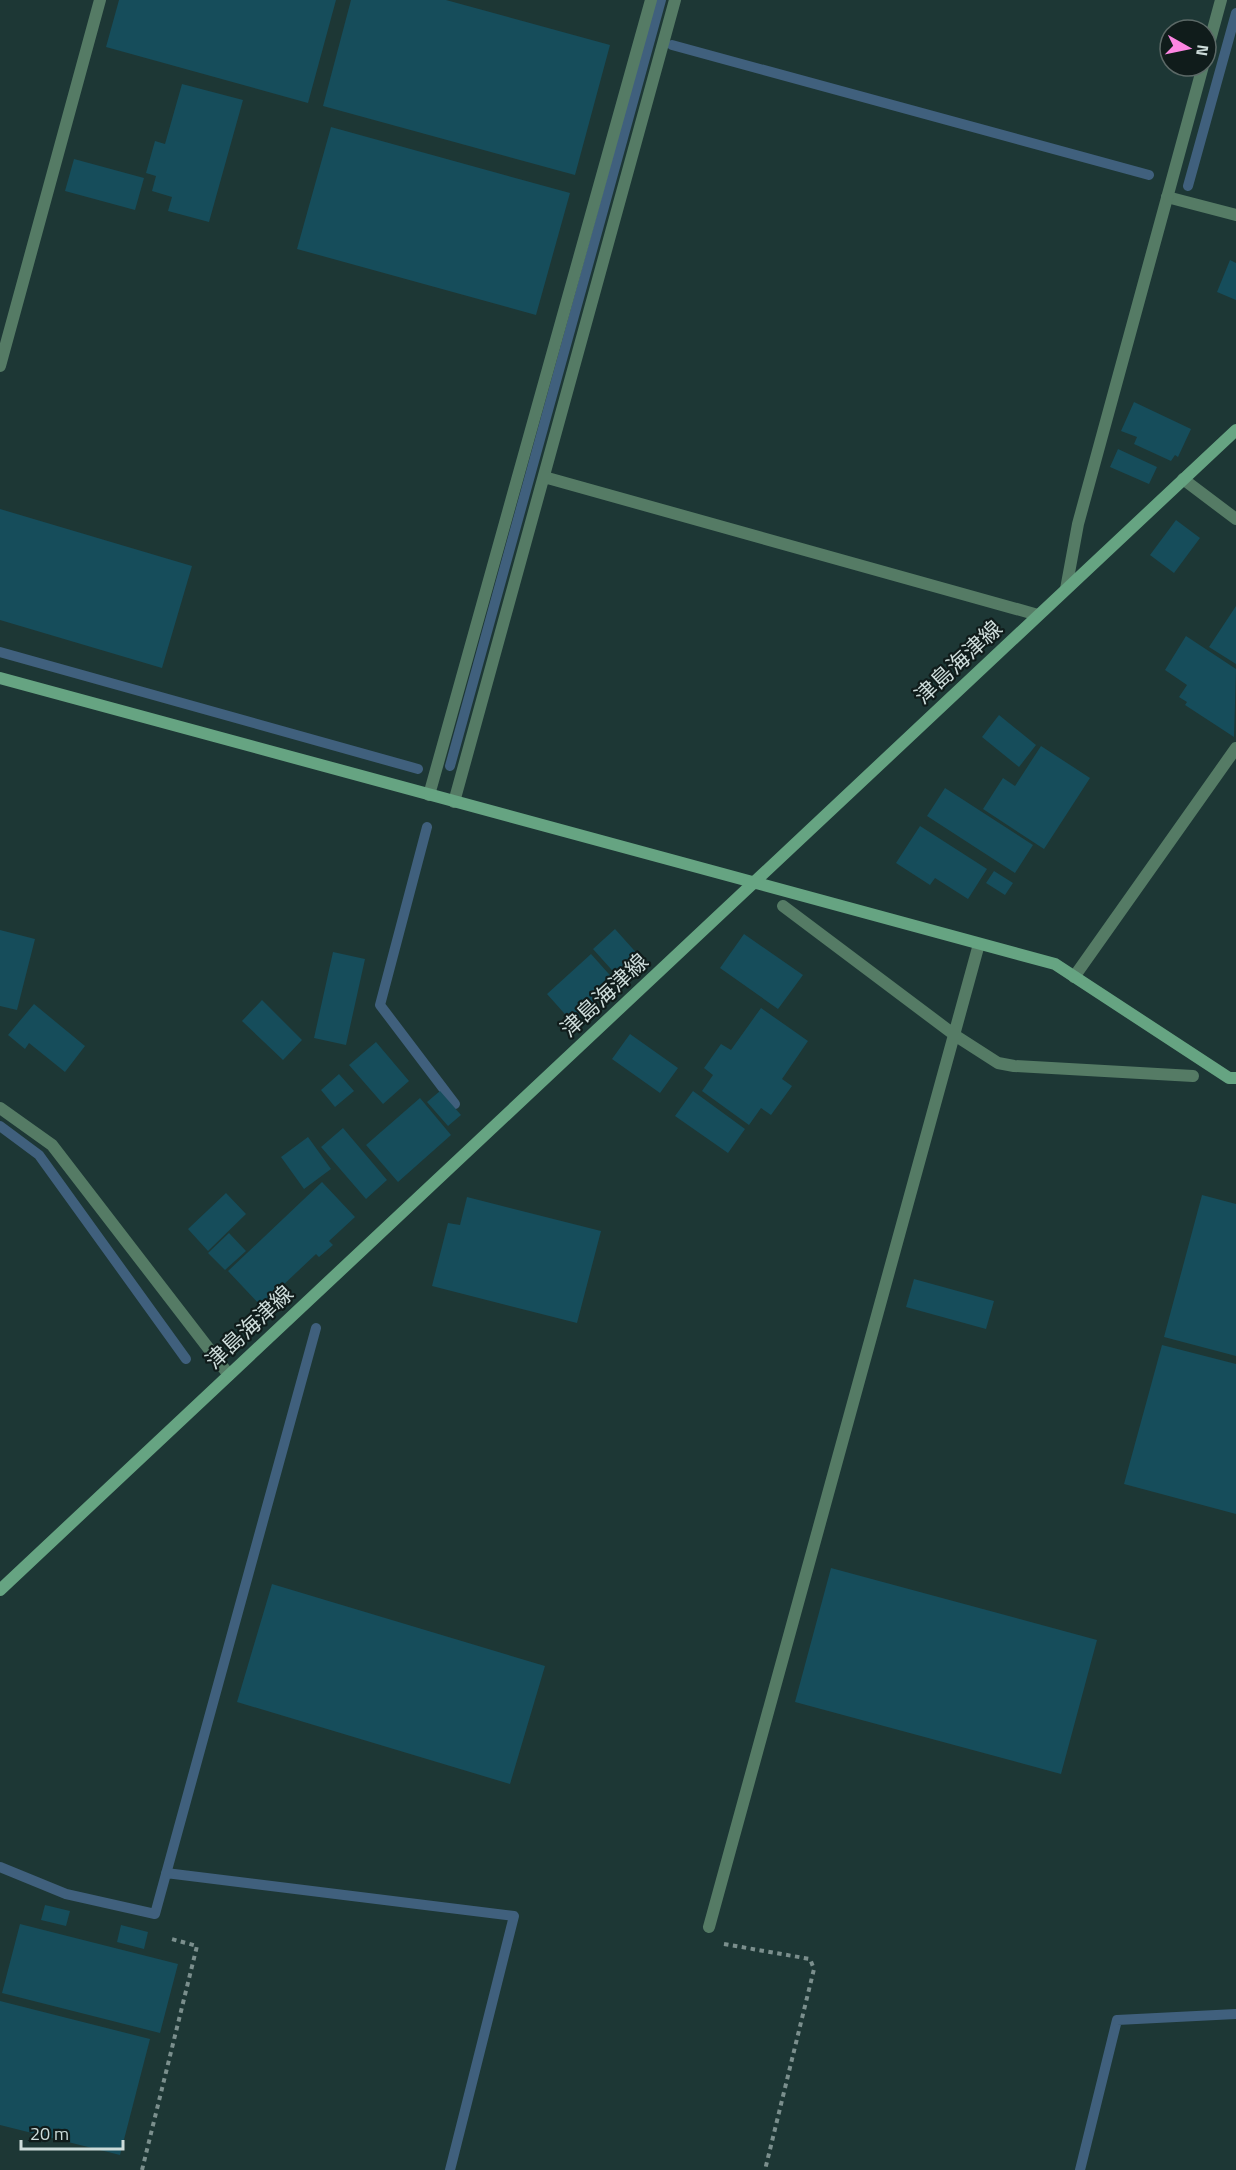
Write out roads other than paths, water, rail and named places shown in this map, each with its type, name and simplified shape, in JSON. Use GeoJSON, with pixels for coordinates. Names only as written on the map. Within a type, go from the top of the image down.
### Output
{"type":"FeatureCollection","features":[{"type":"Feature","properties":{"kind":"main road","name":"津島海津線"},"geometry":{"type":"LineString","coordinates":[[0,1590],[1236,430]]}},
{"type":"Feature","properties":{"kind":"main road"},"geometry":{"type":"LineString","coordinates":[[0,678],[753,884],[1055,964],[1229,1077],[1236,1078]]}},
{"type":"Feature","properties":{"kind":"street"},"geometry":{"type":"LineString","coordinates":[[0,366],[100,0]]}},
{"type":"Feature","properties":{"kind":"street"},"geometry":{"type":"LineString","coordinates":[[429,795],[651,0]]}},
{"type":"Feature","properties":{"kind":"street"},"geometry":{"type":"LineString","coordinates":[[454,802],[675,0]]}},
{"type":"Feature","properties":{"kind":"street"},"geometry":{"type":"LineString","coordinates":[[1216,18],[1221,0]]}},
{"type":"Feature","properties":{"kind":"street"},"geometry":{"type":"LineString","coordinates":[[1066,589],[1078,524],[1200,78]]}},
{"type":"Feature","properties":{"kind":"street"},"geometry":{"type":"LineString","coordinates":[[1167,197],[1236,215]]}},
{"type":"Feature","properties":{"kind":"street"},"geometry":{"type":"LineString","coordinates":[[544,477],[1038,615]]}},
{"type":"Feature","properties":{"kind":"street"},"geometry":{"type":"LineString","coordinates":[[1183,479],[1236,519]]}},
{"type":"Feature","properties":{"kind":"street"},"geometry":{"type":"LineString","coordinates":[[1074,977],[1236,748]]}},
{"type":"Feature","properties":{"kind":"street"},"geometry":{"type":"LineString","coordinates":[[783,906],[956,1036],[998,1062],[1014,1066],[1193,1076]]}},
{"type":"Feature","properties":{"kind":"street"},"geometry":{"type":"LineString","coordinates":[[709,1927],[956,1036],[979,944]]}},
{"type":"Feature","properties":{"kind":"street"},"geometry":{"type":"LineString","coordinates":[[0,1108],[52,1145],[229,1375]]}},
{"type":"Feature","properties":{"kind":"waterway"},"geometry":{"type":"LineString","coordinates":[[450,766],[661,0]]}},
{"type":"Feature","properties":{"kind":"waterway"},"geometry":{"type":"LineString","coordinates":[[1188,186],[1236,13]]}},
{"type":"Feature","properties":{"kind":"waterway"},"geometry":{"type":"LineString","coordinates":[[672,45],[1149,175]]}},
{"type":"Feature","properties":{"kind":"waterway"},"geometry":{"type":"LineString","coordinates":[[0,652],[418,769]]}},
{"type":"Feature","properties":{"kind":"waterway"},"geometry":{"type":"LineString","coordinates":[[427,827],[380,1005],[455,1104]]}},
{"type":"Feature","properties":{"kind":"waterway"},"geometry":{"type":"LineString","coordinates":[[0,1126],[39,1155],[186,1359]]}},
{"type":"Feature","properties":{"kind":"waterway"},"geometry":{"type":"LineString","coordinates":[[0,1867],[66,1894],[155,1914],[316,1328]]}},
{"type":"Feature","properties":{"kind":"waterway"},"geometry":{"type":"LineString","coordinates":[[166,1873],[514,1916],[450,2170]]}},
{"type":"Feature","properties":{"kind":"waterway"},"geometry":{"type":"LineString","coordinates":[[1080,2170],[1117,2020],[1236,2014]]}}]}
